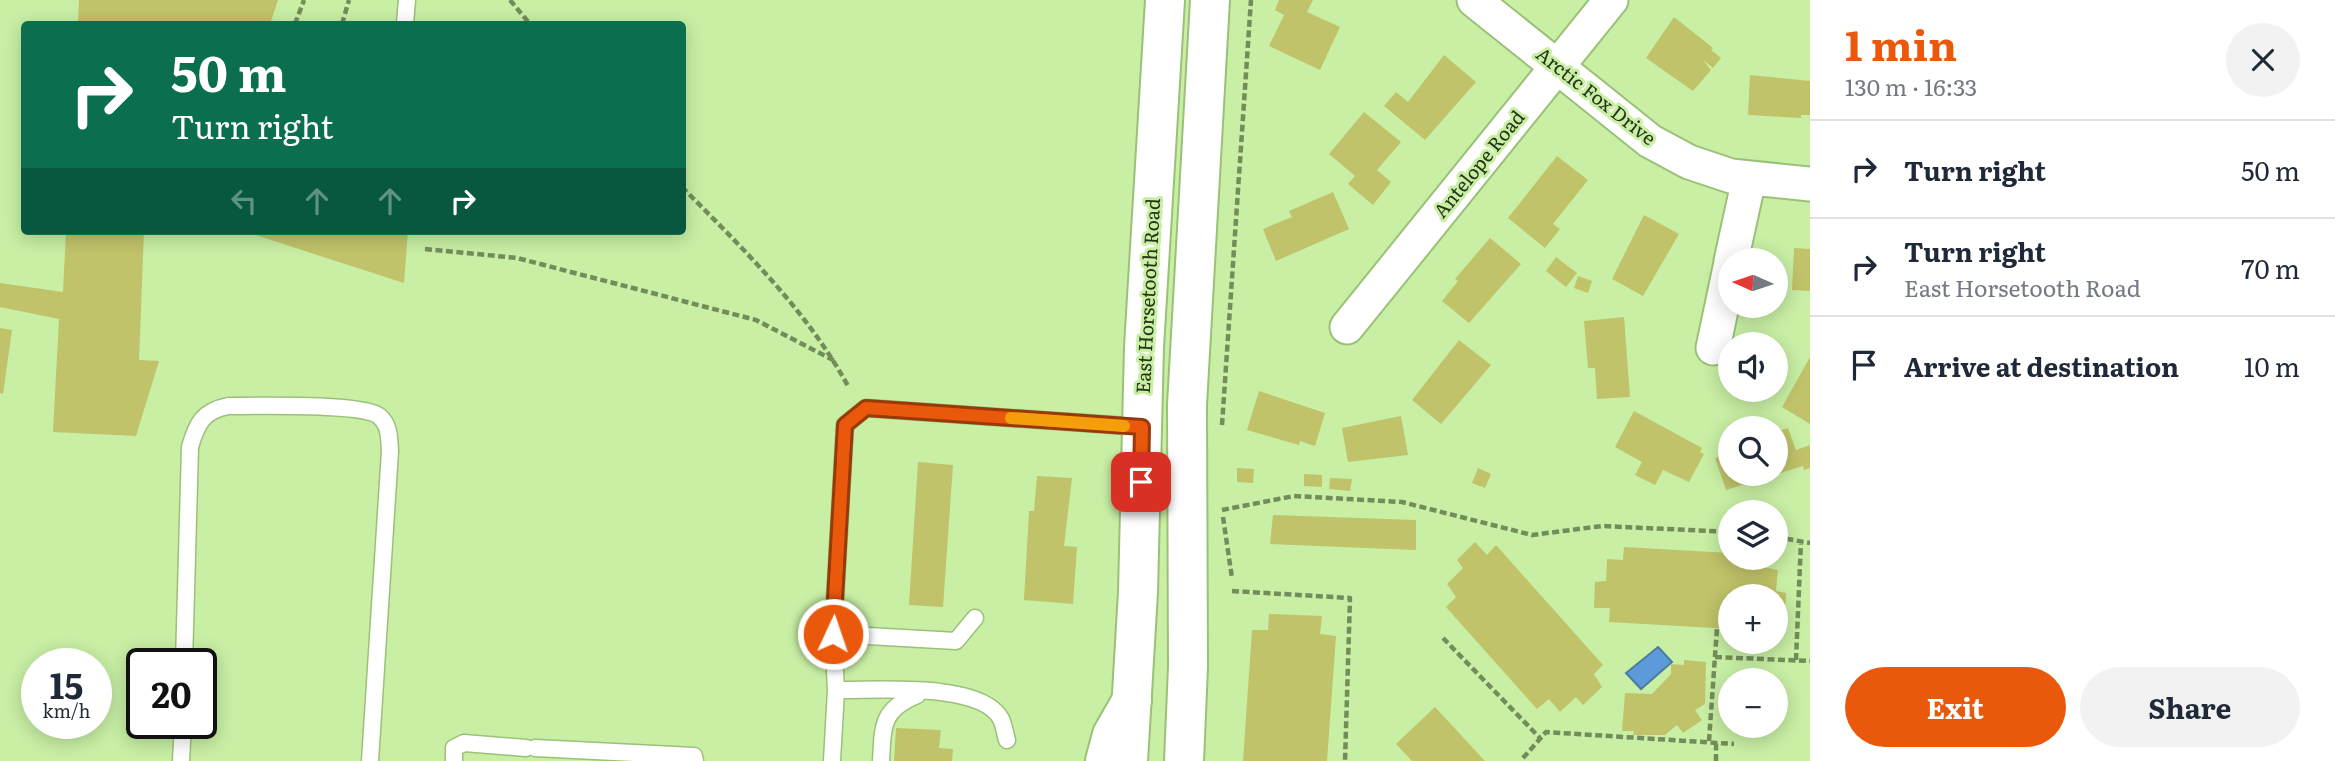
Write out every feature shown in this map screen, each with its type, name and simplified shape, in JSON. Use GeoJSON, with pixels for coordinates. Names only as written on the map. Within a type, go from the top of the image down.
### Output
{"type":"FeatureCollection","features":[{"type":"Feature","properties":{"kind":"main road","name":"East Horsetooth Road"},"geometry":{"type":"LineString","coordinates":[[1128,761],[1144,346],[1166,0]]}},
{"type":"Feature","properties":{"kind":"main road"},"geometry":{"type":"LineString","coordinates":[[1184,761],[1188,667],[1186,405],[1210,0]]}},
{"type":"Feature","properties":{"kind":"main road"},"geometry":{"type":"LineString","coordinates":[[1105,761],[1112,735],[1132,700]]}},
{"type":"Feature","properties":{"kind":"street","name":"Arctic Fox Drive"},"geometry":{"type":"LineString","coordinates":[[1475,0],[1650,141],[1689,162],[1748,179],[1810,184]]}},
{"type":"Feature","properties":{"kind":"street","name":"Antelope Road"},"geometry":{"type":"LineString","coordinates":[[1347,327],[1611,0]]}},
{"type":"Feature","properties":{"kind":"street"},"geometry":{"type":"LineString","coordinates":[[1734,248],[1748,179]]}},
{"type":"Feature","properties":{"kind":"street"},"geometry":{"type":"LineString","coordinates":[[1713,348],[1719,318]]}},
{"type":"Feature","properties":{"kind":"lane"},"geometry":{"type":"LineString","coordinates":[[405,21],[407,0]]}},
{"type":"Feature","properties":{"kind":"lane"},"geometry":{"type":"LineString","coordinates":[[184,648],[190,447],[202,417],[214,409],[228,406],[341,409],[375,414],[386,424],[390,451],[370,761]]}},
{"type":"Feature","properties":{"kind":"lane"},"geometry":{"type":"LineString","coordinates":[[832,761],[836,690],[833,634],[845,425],[866,408],[1142,427]]}},
{"type":"Feature","properties":{"kind":"lane"},"geometry":{"type":"LineString","coordinates":[[833,634],[956,641],[975,618]]}},
{"type":"Feature","properties":{"kind":"lane"},"geometry":{"type":"LineString","coordinates":[[836,690],[960,694],[984,702],[1001,718],[1007,740]]}},
{"type":"Feature","properties":{"kind":"lane"},"geometry":{"type":"LineString","coordinates":[[881,761],[886,716],[901,702],[922,692]]}},
{"type":"Feature","properties":{"kind":"lane"},"geometry":{"type":"LineString","coordinates":[[181,761],[182,739]]}},
{"type":"Feature","properties":{"kind":"lane"},"geometry":{"type":"LineString","coordinates":[[454,761],[454,748],[464,743],[531,748],[561,755],[694,756],[695,761]]}},
{"type":"Feature","properties":{"kind":"lane"},"geometry":{"type":"LineString","coordinates":[[496,745],[514,761]]}},
{"type":"Feature","properties":{"kind":"path"},"geometry":{"type":"LineString","coordinates":[[296,21],[303,0]]}},
{"type":"Feature","properties":{"kind":"path"},"geometry":{"type":"LineString","coordinates":[[343,21],[349,0]]}},
{"type":"Feature","properties":{"kind":"path"},"geometry":{"type":"LineString","coordinates":[[510,0],[528,21]]}},
{"type":"Feature","properties":{"kind":"path"},"geometry":{"type":"LineString","coordinates":[[1222,431],[1251,0]]}},
{"type":"Feature","properties":{"kind":"path"},"geometry":{"type":"LineString","coordinates":[[686,191],[765,271],[828,348],[848,386]]}},
{"type":"Feature","properties":{"kind":"path"},"geometry":{"type":"LineString","coordinates":[[425,248],[517,258],[756,320],[835,362]]}},
{"type":"Feature","properties":{"kind":"path"},"geometry":{"type":"LineString","coordinates":[[1222,510],[1294,496],[1402,502],[1532,534],[1602,526],[1718,531]]}},
{"type":"Feature","properties":{"kind":"path"},"geometry":{"type":"LineString","coordinates":[[1217,500],[1222,510],[1232,578]]}},
{"type":"Feature","properties":{"kind":"path"},"geometry":{"type":"LineString","coordinates":[[1788,539],[1810,542]]}},
{"type":"Feature","properties":{"kind":"path"},"geometry":{"type":"LineString","coordinates":[[1796,660],[1801,541]]}},
{"type":"Feature","properties":{"kind":"path"},"geometry":{"type":"LineString","coordinates":[[1232,591],[1350,598],[1345,761]]}},
{"type":"Feature","properties":{"kind":"path"},"geometry":{"type":"LineString","coordinates":[[1709,741],[1717,628]]}},
{"type":"Feature","properties":{"kind":"path"},"geometry":{"type":"LineString","coordinates":[[1443,638],[1540,738]]}},
{"type":"Feature","properties":{"kind":"path"},"geometry":{"type":"LineString","coordinates":[[1715,657],[1810,661]]}},
{"type":"Feature","properties":{"kind":"path"},"geometry":{"type":"LineString","coordinates":[[1523,758],[1546,732],[1734,744]]}},
{"type":"Feature","properties":{"kind":"path"},"geometry":{"type":"LineString","coordinates":[[1716,742],[1716,761]]}},
{"type":"Feature","properties":{"kind":"water"},"geometry":{"type":"Polygon","coordinates":[[[1658,647],[1672,662],[1641,689],[1626,673],[1658,647]]]}},
{"type":"Feature","properties":{"kind":"building"},"geometry":{"type":"Polygon","coordinates":[[[79,0],[278,0],[271,21],[78,21],[79,0]]]}},
{"type":"Feature","properties":{"kind":"building"},"geometry":{"type":"Polygon","coordinates":[[[1279,0],[1313,0],[1307,12],[1340,27],[1320,70],[1269,46],[1284,15],[1275,10],[1279,0]]]}},
{"type":"Feature","properties":{"kind":"building"},"geometry":{"type":"Polygon","coordinates":[[[1674,17],[1713,48],[1711,50],[1721,58],[1713,68],[1703,60],[1711,70],[1693,91],[1646,58],[1674,17]]]}},
{"type":"Feature","properties":{"kind":"building"},"geometry":{"type":"Polygon","coordinates":[[[1444,55],[1476,82],[1425,140],[1384,106],[1396,92],[1408,102],[1444,55]]]}},
{"type":"Feature","properties":{"kind":"building"},"geometry":{"type":"Polygon","coordinates":[[[1750,75],[1810,81],[1810,115],[1801,115],[1801,118],[1748,115],[1750,75]]]}},
{"type":"Feature","properties":{"kind":"building"},"geometry":{"type":"Polygon","coordinates":[[[1364,112],[1401,142],[1377,170],[1391,182],[1373,205],[1348,184],[1355,176],[1329,154],[1364,112]]]}},
{"type":"Feature","properties":{"kind":"building"},"geometry":{"type":"Polygon","coordinates":[[[1557,156],[1588,180],[1553,224],[1560,229],[1545,248],[1508,218],[1557,156]]]}},
{"type":"Feature","properties":{"kind":"building"},"geometry":{"type":"Polygon","coordinates":[[[1333,192],[1349,229],[1276,261],[1263,229],[1292,217],[1289,211],[1333,192]]]}},
{"type":"Feature","properties":{"kind":"building"},"geometry":{"type":"Polygon","coordinates":[[[1644,215],[1679,234],[1643,296],[1612,279],[1644,215]]]}},
{"type":"Feature","properties":{"kind":"building"},"geometry":{"type":"Polygon","coordinates":[[[66,235],[144,235],[139,360],[159,361],[136,436],[53,432],[59,319],[0,307],[0,283],[63,292],[66,235]]]}},
{"type":"Feature","properties":{"kind":"building"},"geometry":{"type":"Polygon","coordinates":[[[255,235],[408,235],[404,283],[255,235]]]}},
{"type":"Feature","properties":{"kind":"building"},"geometry":{"type":"Polygon","coordinates":[[[1490,238],[1521,264],[1469,323],[1442,301],[1458,281],[1455,279],[1490,238]]]}},
{"type":"Feature","properties":{"kind":"building"},"geometry":{"type":"Polygon","coordinates":[[[1794,248],[1810,249],[1810,291],[1792,290],[1794,248]]]}},
{"type":"Feature","properties":{"kind":"building"},"geometry":{"type":"Polygon","coordinates":[[[1556,257],[1577,273],[1566,287],[1546,271],[1556,257]]]}},
{"type":"Feature","properties":{"kind":"building"},"geometry":{"type":"Polygon","coordinates":[[[1578,276],[1592,281],[1588,293],[1574,288],[1578,276]]]}},
{"type":"Feature","properties":{"kind":"building"},"geometry":{"type":"Polygon","coordinates":[[[1624,317],[1630,397],[1597,399],[1595,368],[1588,368],[1584,321],[1624,317]]]}},
{"type":"Feature","properties":{"kind":"building"},"geometry":{"type":"Polygon","coordinates":[[[0,328],[12,330],[3,394],[0,393],[0,328]]]}},
{"type":"Feature","properties":{"kind":"building"},"geometry":{"type":"Polygon","coordinates":[[[1459,340],[1491,365],[1441,424],[1412,400],[1459,340]]]}},
{"type":"Feature","properties":{"kind":"building"},"geometry":{"type":"Polygon","coordinates":[[[1810,357],[1810,424],[1782,407],[1788,402],[1788,396],[1810,357]]]}},
{"type":"Feature","properties":{"kind":"building"},"geometry":{"type":"Polygon","coordinates":[[[1259,391],[1325,413],[1315,446],[1300,441],[1299,445],[1247,430],[1259,391]]]}},
{"type":"Feature","properties":{"kind":"building"},"geometry":{"type":"Polygon","coordinates":[[[1634,411],[1702,448],[1700,452],[1704,454],[1689,482],[1663,470],[1655,485],[1635,475],[1642,462],[1615,447],[1634,411]]]}},
{"type":"Feature","properties":{"kind":"building"},"geometry":{"type":"Polygon","coordinates":[[[1401,416],[1408,455],[1348,462],[1342,428],[1401,416]]]}},
{"type":"Feature","properties":{"kind":"building"},"geometry":{"type":"Polygon","coordinates":[[[1788,428],[1796,450],[1810,445],[1810,468],[1804,470],[1803,466],[1788,471],[1788,428]]]}},
{"type":"Feature","properties":{"kind":"building"},"geometry":{"type":"Polygon","coordinates":[[[918,462],[953,465],[943,607],[909,605],[918,462]]]}},
{"type":"Feature","properties":{"kind":"building"},"geometry":{"type":"Polygon","coordinates":[[[1237,468],[1254,469],[1253,483],[1237,482],[1237,468]]]}},
{"type":"Feature","properties":{"kind":"building"},"geometry":{"type":"Polygon","coordinates":[[[1478,468],[1491,474],[1485,488],[1472,483],[1478,468]]]}},
{"type":"Feature","properties":{"kind":"building"},"geometry":{"type":"Polygon","coordinates":[[[1304,474],[1322,475],[1322,487],[1304,486],[1304,474]]]}},
{"type":"Feature","properties":{"kind":"building"},"geometry":{"type":"Polygon","coordinates":[[[1037,476],[1072,478],[1064,546],[1077,547],[1073,604],[1024,600],[1029,511],[1034,511],[1037,476]]]}},
{"type":"Feature","properties":{"kind":"building"},"geometry":{"type":"Polygon","coordinates":[[[1330,478],[1352,479],[1350,491],[1329,489],[1330,478]]]}},
{"type":"Feature","properties":{"kind":"building"},"geometry":{"type":"Polygon","coordinates":[[[1273,515],[1416,520],[1416,550],[1270,544],[1273,515]]]}},
{"type":"Feature","properties":{"kind":"building"},"geometry":{"type":"Polygon","coordinates":[[[1475,542],[1487,555],[1496,545],[1603,665],[1594,674],[1602,687],[1583,705],[1576,697],[1560,712],[1549,699],[1537,709],[1446,607],[1456,597],[1447,584],[1463,568],[1457,560],[1475,542]]]}},
{"type":"Feature","properties":{"kind":"building"},"geometry":{"type":"Polygon","coordinates":[[[1624,547],[1718,552],[1718,570],[1778,570],[1777,584],[1718,584],[1718,628],[1609,622],[1610,608],[1594,608],[1595,582],[1606,581],[1607,559],[1623,560],[1624,547]]]}},
{"type":"Feature","properties":{"kind":"building"},"geometry":{"type":"Polygon","coordinates":[[[1269,614],[1322,616],[1320,634],[1336,636],[1327,761],[1243,761],[1252,630],[1268,630],[1269,614]]]}},
{"type":"Feature","properties":{"kind":"building"},"geometry":{"type":"Polygon","coordinates":[[[1684,660],[1706,662],[1705,704],[1695,710],[1702,720],[1683,733],[1677,725],[1665,735],[1633,735],[1634,731],[1622,731],[1625,693],[1652,694],[1671,674],[1671,664],[1684,665],[1684,660]]]}},
{"type":"Feature","properties":{"kind":"building"},"geometry":{"type":"Polygon","coordinates":[[[1435,707],[1485,761],[1412,761],[1396,744],[1435,707]]]}},
{"type":"Feature","properties":{"kind":"building"},"geometry":{"type":"Polygon","coordinates":[[[896,728],[941,730],[939,748],[953,749],[952,761],[894,761],[896,728]]]}},
{"type":"Feature","properties":{"kind":"slow traffic"},"geometry":{"type":"LineString","coordinates":[[1011,418],[1124,426]]}},
{"type":"Feature","properties":{"kind":"route"},"geometry":{"type":"LineString","coordinates":[[833,634],[845,425],[866,408],[1142,427],[1141,482]]}}]}
